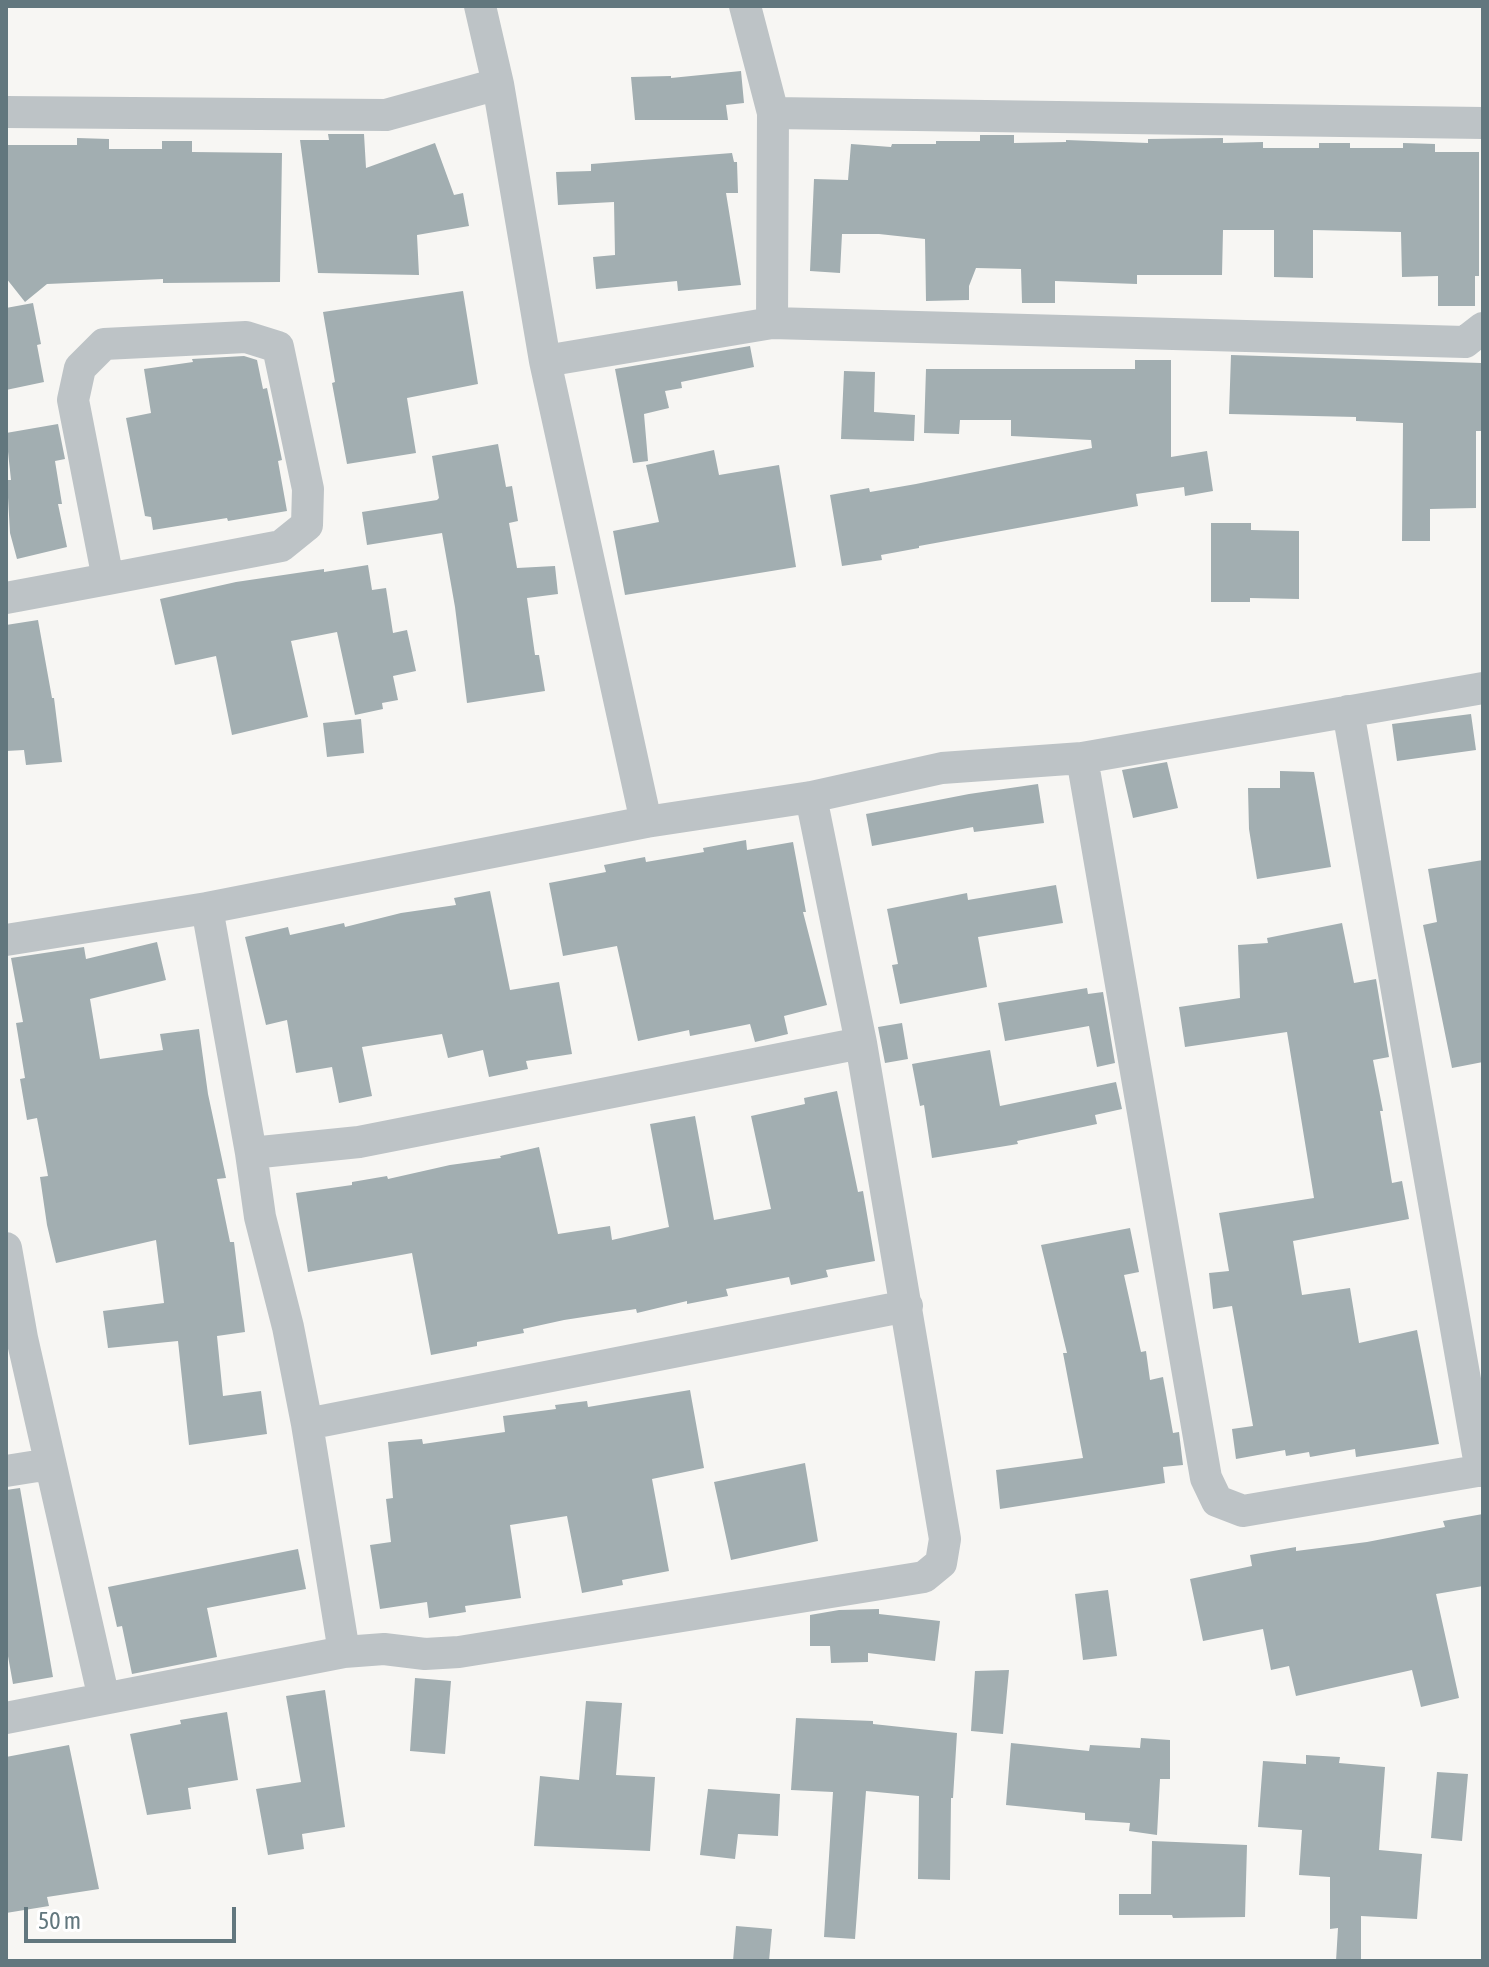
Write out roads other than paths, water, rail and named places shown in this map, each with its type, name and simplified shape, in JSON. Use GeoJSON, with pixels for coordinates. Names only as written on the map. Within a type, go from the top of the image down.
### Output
{"type":"FeatureCollection","features":[{"type":"Feature","properties":{"kind":"street"},"geometry":{"type":"LineString","coordinates":[[480,6],[498,84],[545,361],[646,822]]}},
{"type":"Feature","properties":{"kind":"street"},"geometry":{"type":"LineString","coordinates":[[745,6],[773,113],[772,323]]}},
{"type":"Feature","properties":{"kind":"street"},"geometry":{"type":"LineString","coordinates":[[6,112],[386,115],[498,84]]}},
{"type":"Feature","properties":{"kind":"street"},"geometry":{"type":"LineString","coordinates":[[773,113],[1483,123]]}},
{"type":"Feature","properties":{"kind":"street"},"geometry":{"type":"LineString","coordinates":[[545,361],[772,323],[1465,342],[1483,328]]}},
{"type":"Feature","properties":{"kind":"street"},"geometry":{"type":"LineString","coordinates":[[6,598],[108,579],[281,546],[307,525],[308,489],[278,347],[246,337],[104,344],[80,368],[73,400],[108,579]]}},
{"type":"Feature","properties":{"kind":"street"},"geometry":{"type":"LineString","coordinates":[[6,940],[207,908],[646,822],[811,797],[942,768],[1082,758],[1483,688]]}},
{"type":"Feature","properties":{"kind":"street"},"geometry":{"type":"LineString","coordinates":[[1082,758],[1206,1478],[1217,1501],[1243,1511],[1482,1471],[1348,711]]}},
{"type":"Feature","properties":{"kind":"street"},"geometry":{"type":"LineString","coordinates":[[6,1718],[344,1652],[384,1649],[425,1654],[459,1652],[924,1577],[941,1563],[945,1539],[907,1306],[861,1043],[811,797]]}},
{"type":"Feature","properties":{"kind":"street"},"geometry":{"type":"LineString","coordinates":[[207,908],[260,1217],[288,1327],[307,1424],[344,1652]]}},
{"type":"Feature","properties":{"kind":"street"},"geometry":{"type":"LineString","coordinates":[[251,1153],[359,1142],[861,1043]]}},
{"type":"Feature","properties":{"kind":"street"},"geometry":{"type":"LineString","coordinates":[[6,1248],[22,1338],[104,1699]]}},
{"type":"Feature","properties":{"kind":"street"},"geometry":{"type":"LineString","coordinates":[[307,1424],[907,1306]]}},
{"type":"Feature","properties":{"kind":"street"},"geometry":{"type":"LineString","coordinates":[[6,1471],[50,1464]]}}]}
